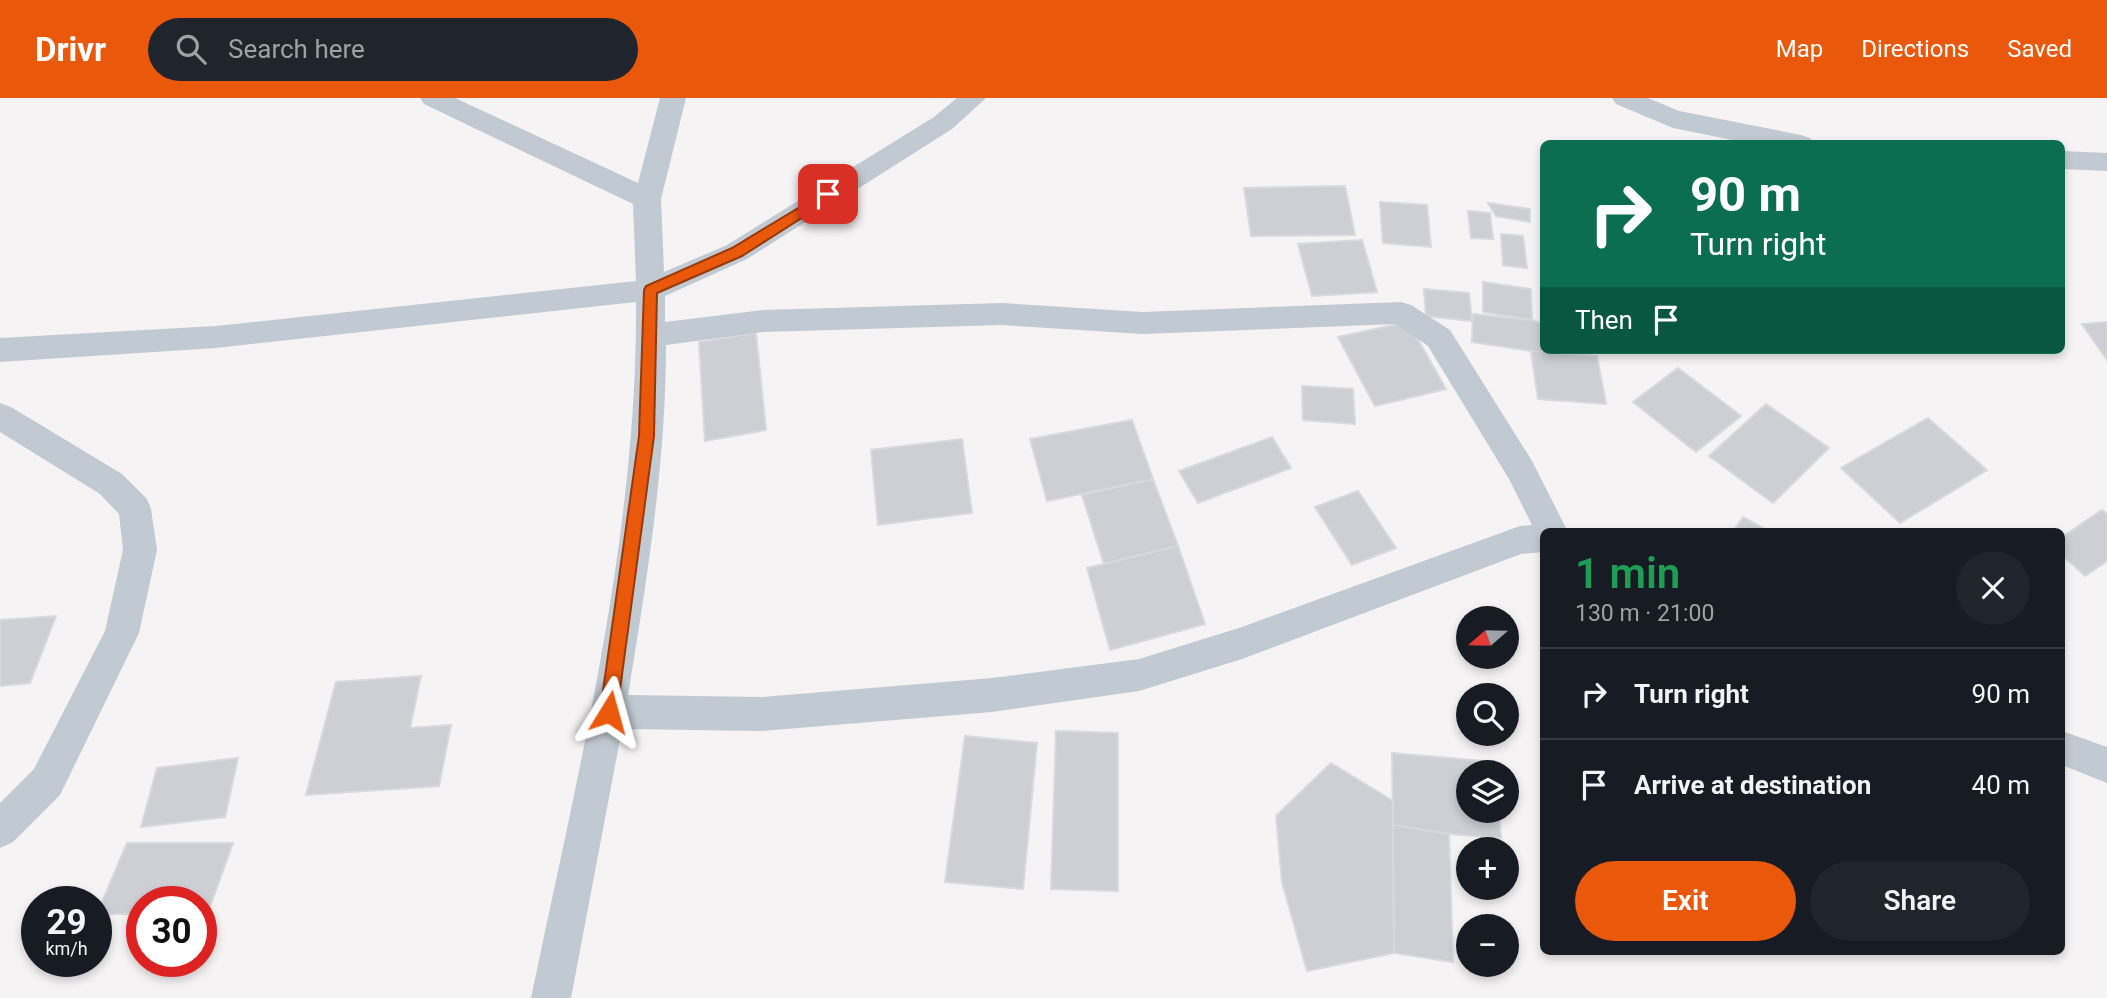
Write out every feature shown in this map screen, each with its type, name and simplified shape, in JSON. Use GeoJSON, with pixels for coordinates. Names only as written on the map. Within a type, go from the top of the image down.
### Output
{"type":"FeatureCollection","features":[{"type":"Feature","properties":{"kind":"street"},"geometry":{"type":"LineString","coordinates":[[433,98],[647,199]]}},
{"type":"Feature","properties":{"kind":"street"},"geometry":{"type":"LineString","coordinates":[[551,998],[609,712],[646,436],[650,335],[647,199],[673,98]]}},
{"type":"Feature","properties":{"kind":"street"},"geometry":{"type":"LineString","coordinates":[[0,351],[216,337],[650,290],[737,252],[943,122],[973,98]]}},
{"type":"Feature","properties":{"kind":"street"},"geometry":{"type":"LineString","coordinates":[[1625,98],[1673,118],[1781,140]]}},
{"type":"Feature","properties":{"kind":"street"},"geometry":{"type":"LineString","coordinates":[[2065,160],[2107,162]]}},
{"type":"Feature","properties":{"kind":"street"},"geometry":{"type":"LineString","coordinates":[[650,335],[763,321],[1002,314],[1143,323],[1401,313],[1439,338],[1521,470],[1550,528]]}},
{"type":"Feature","properties":{"kind":"street"},"geometry":{"type":"LineString","coordinates":[[0,416],[111,484],[135,509],[140,550],[122,633],[47,782],[0,829]]}},
{"type":"Feature","properties":{"kind":"street"},"geometry":{"type":"LineString","coordinates":[[609,712],[762,714],[992,695],[1139,675],[1242,643],[1520,540],[1540,538]]}},
{"type":"Feature","properties":{"kind":"street"},"geometry":{"type":"LineString","coordinates":[[2065,749],[2107,765]]}},
{"type":"Feature","properties":{"kind":"building"},"geometry":{"type":"Polygon","coordinates":[[[1345,186],[1355,235],[1251,236],[1244,188],[1345,186]]]}},
{"type":"Feature","properties":{"kind":"building"},"geometry":{"type":"Polygon","coordinates":[[[1380,202],[1427,205],[1431,247],[1383,243],[1380,202]]]}},
{"type":"Feature","properties":{"kind":"building"},"geometry":{"type":"Polygon","coordinates":[[[1488,203],[1530,209],[1530,222],[1496,216],[1488,203]]]}},
{"type":"Feature","properties":{"kind":"building"},"geometry":{"type":"Polygon","coordinates":[[[1468,211],[1490,213],[1493,239],[1471,238],[1468,211]]]}},
{"type":"Feature","properties":{"kind":"building"},"geometry":{"type":"Polygon","coordinates":[[[1501,234],[1523,236],[1527,268],[1503,265],[1501,234]]]}},
{"type":"Feature","properties":{"kind":"building"},"geometry":{"type":"Polygon","coordinates":[[[1362,240],[1377,292],[1312,296],[1298,244],[1362,240]]]}},
{"type":"Feature","properties":{"kind":"building"},"geometry":{"type":"Polygon","coordinates":[[[1483,282],[1531,289],[1532,320],[1483,312],[1483,282]]]}},
{"type":"Feature","properties":{"kind":"building"},"geometry":{"type":"Polygon","coordinates":[[[1424,289],[1469,293],[1472,321],[1426,316],[1424,289]]]}},
{"type":"Feature","properties":{"kind":"building"},"geometry":{"type":"Polygon","coordinates":[[[1473,314],[1540,323],[1540,352],[1472,342],[1473,314]]]}},
{"type":"Feature","properties":{"kind":"building"},"geometry":{"type":"Polygon","coordinates":[[[1408,322],[1446,389],[1375,406],[1338,337],[1408,322]]]}},
{"type":"Feature","properties":{"kind":"building"},"geometry":{"type":"Polygon","coordinates":[[[2107,322],[2107,360],[2082,324],[2107,322]]]}},
{"type":"Feature","properties":{"kind":"building"},"geometry":{"type":"Polygon","coordinates":[[[756,333],[766,430],[705,441],[699,342],[756,333]]]}},
{"type":"Feature","properties":{"kind":"building"},"geometry":{"type":"Polygon","coordinates":[[[1531,351],[1540,352],[1540,354],[1597,356],[1606,404],[1538,399],[1531,351]]]}},
{"type":"Feature","properties":{"kind":"building"},"geometry":{"type":"Polygon","coordinates":[[[1678,368],[1741,416],[1696,452],[1633,402],[1678,368]]]}},
{"type":"Feature","properties":{"kind":"building"},"geometry":{"type":"Polygon","coordinates":[[[1302,386],[1353,389],[1355,424],[1303,420],[1302,386]]]}},
{"type":"Feature","properties":{"kind":"building"},"geometry":{"type":"Polygon","coordinates":[[[1766,404],[1829,448],[1773,503],[1709,456],[1766,404]]]}},
{"type":"Feature","properties":{"kind":"building"},"geometry":{"type":"Polygon","coordinates":[[[1928,418],[1987,470],[1900,523],[1841,468],[1928,418]]]}},
{"type":"Feature","properties":{"kind":"building"},"geometry":{"type":"Polygon","coordinates":[[[1132,420],[1153,479],[1047,501],[1030,439],[1132,420]]]}},
{"type":"Feature","properties":{"kind":"building"},"geometry":{"type":"Polygon","coordinates":[[[1272,437],[1291,468],[1198,503],[1179,471],[1272,437]]]}},
{"type":"Feature","properties":{"kind":"building"},"geometry":{"type":"Polygon","coordinates":[[[962,439],[972,513],[878,525],[871,450],[962,439]]]}},
{"type":"Feature","properties":{"kind":"building"},"geometry":{"type":"Polygon","coordinates":[[[1153,479],[1178,546],[1104,564],[1082,495],[1153,479]]]}},
{"type":"Feature","properties":{"kind":"building"},"geometry":{"type":"Polygon","coordinates":[[[1358,491],[1396,548],[1352,565],[1315,507],[1358,491]]]}},
{"type":"Feature","properties":{"kind":"building"},"geometry":{"type":"Polygon","coordinates":[[[2102,510],[2107,514],[2107,561],[2085,576],[2065,558],[2065,535],[2102,510]]]}},
{"type":"Feature","properties":{"kind":"building"},"geometry":{"type":"Polygon","coordinates":[[[1743,517],[1763,528],[1736,528],[1743,517]]]}},
{"type":"Feature","properties":{"kind":"building"},"geometry":{"type":"Polygon","coordinates":[[[1178,546],[1205,624],[1110,650],[1087,568],[1178,546]]]}},
{"type":"Feature","properties":{"kind":"building"},"geometry":{"type":"Polygon","coordinates":[[[56,616],[30,683],[0,686],[0,620],[56,616]]]}},
{"type":"Feature","properties":{"kind":"building"},"geometry":{"type":"Polygon","coordinates":[[[421,676],[410,728],[451,725],[439,786],[306,795],[336,682],[421,676]]]}},
{"type":"Feature","properties":{"kind":"building"},"geometry":{"type":"Polygon","coordinates":[[[1056,731],[1118,733],[1118,891],[1051,889],[1056,731]]]}},
{"type":"Feature","properties":{"kind":"building"},"geometry":{"type":"Polygon","coordinates":[[[965,736],[1037,743],[1023,889],[945,882],[965,736]]]}},
{"type":"Feature","properties":{"kind":"building"},"geometry":{"type":"Polygon","coordinates":[[[1392,753],[1471,760],[1456,760],[1456,823],[1499,823],[1501,837],[1449,834],[1393,825],[1392,753]]]}},
{"type":"Feature","properties":{"kind":"building"},"geometry":{"type":"Polygon","coordinates":[[[238,758],[225,817],[141,827],[157,768],[238,758]]]}},
{"type":"Feature","properties":{"kind":"building"},"geometry":{"type":"Polygon","coordinates":[[[1331,763],[1393,801],[1394,953],[1307,971],[1282,882],[1276,816],[1331,763]]]}},
{"type":"Feature","properties":{"kind":"building"},"geometry":{"type":"Polygon","coordinates":[[[1393,825],[1449,834],[1453,962],[1394,953],[1393,825]]]}},
{"type":"Feature","properties":{"kind":"building"},"geometry":{"type":"Polygon","coordinates":[[[127,843],[233,843],[217,887],[126,886],[126,914],[112,914],[112,886],[109,886],[127,843]]]}},
{"type":"Feature","properties":{"kind":"route"},"geometry":{"type":"LineString","coordinates":[[609,712],[646,436],[650,290],[737,252],[828,194]]}}]}
